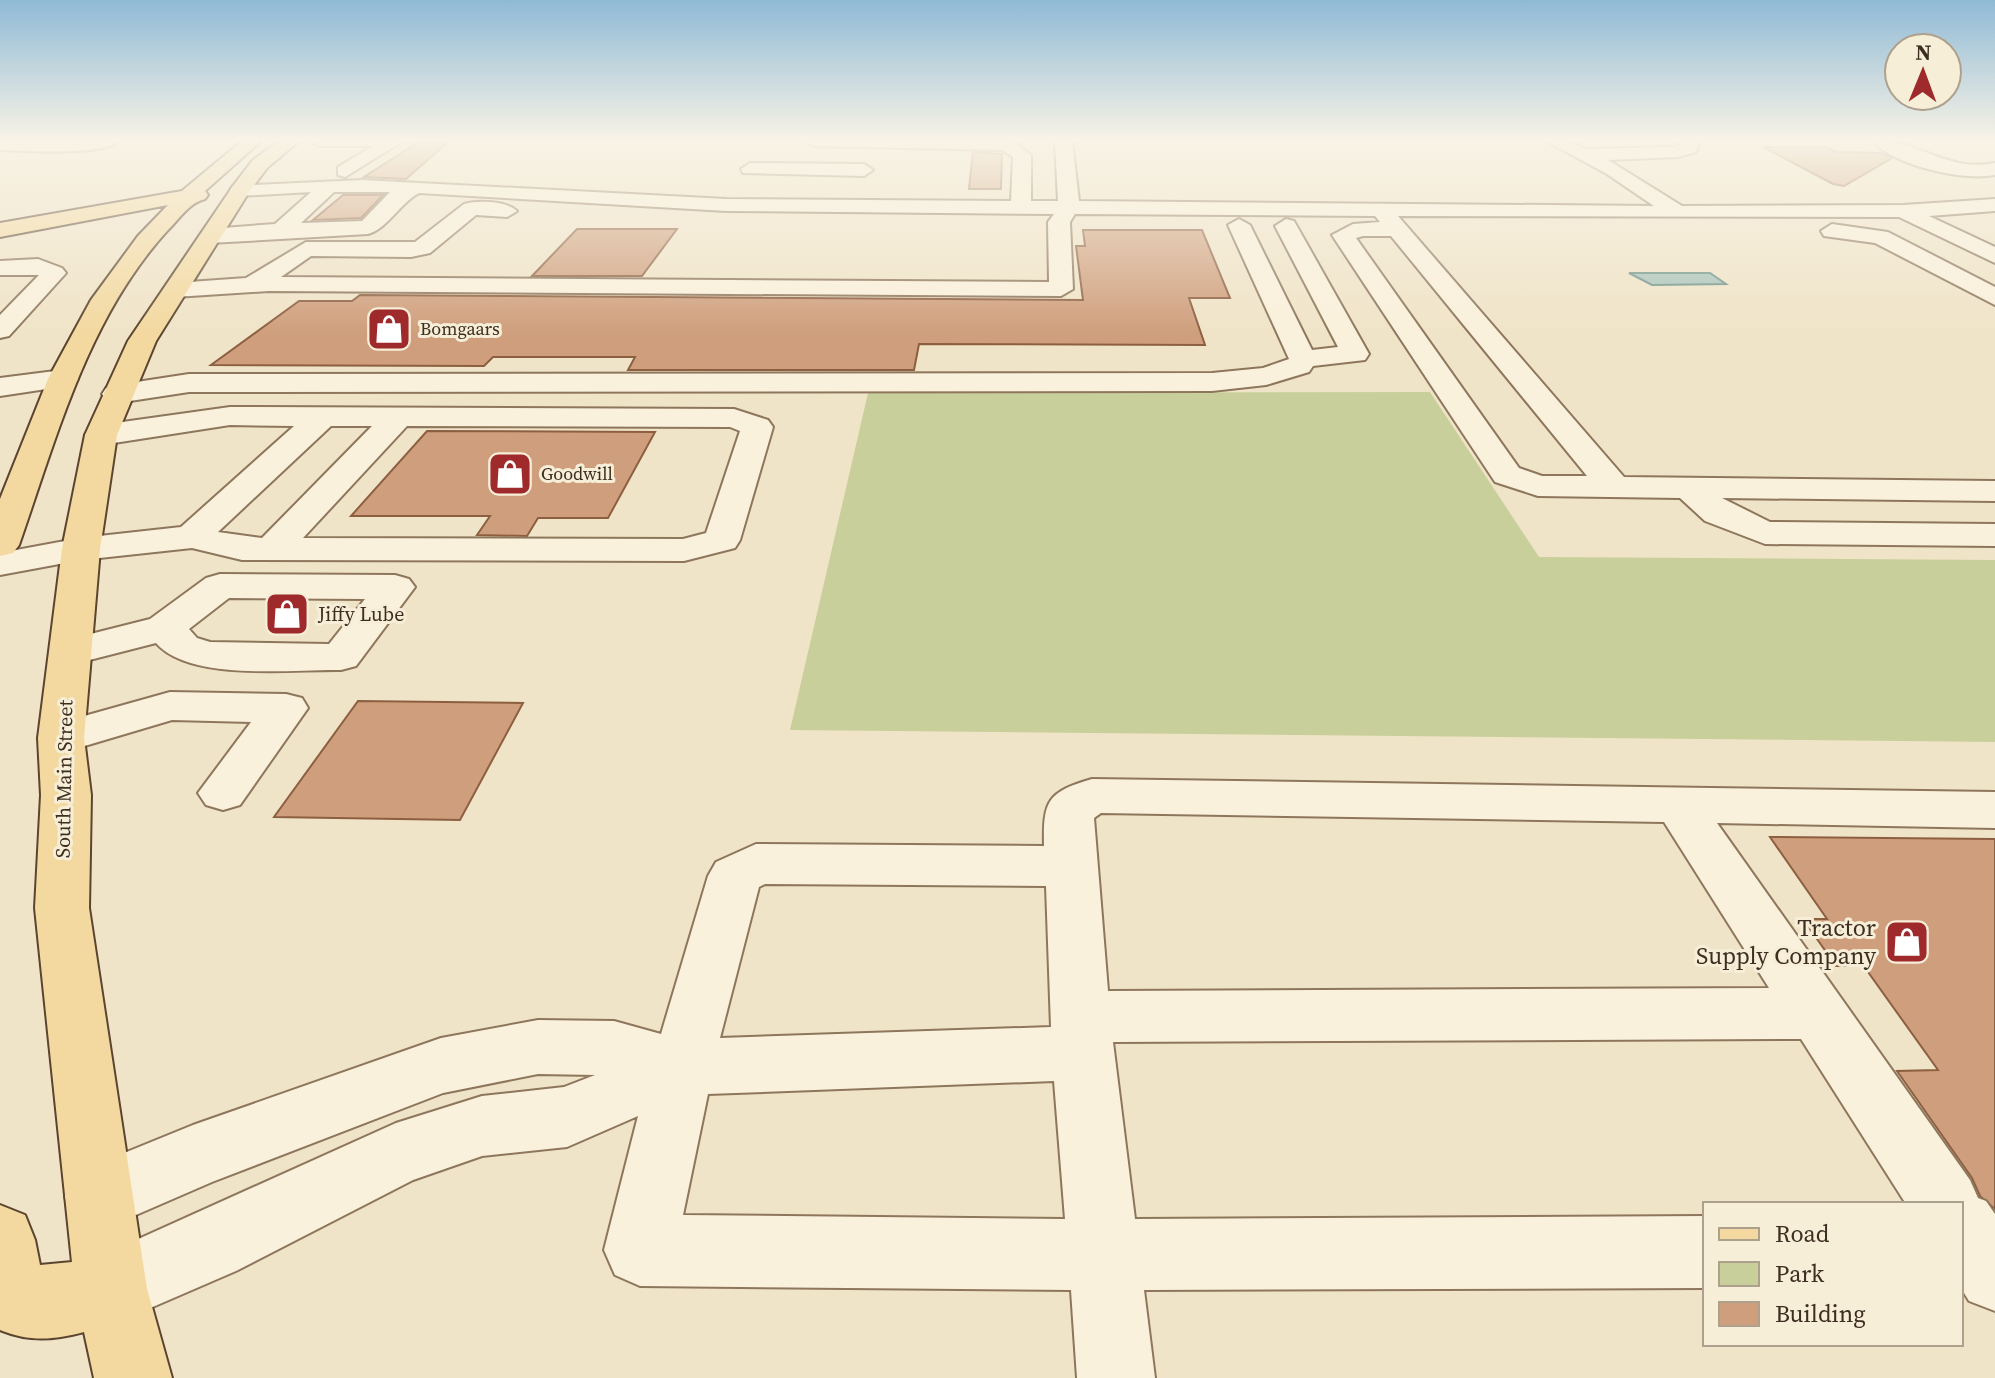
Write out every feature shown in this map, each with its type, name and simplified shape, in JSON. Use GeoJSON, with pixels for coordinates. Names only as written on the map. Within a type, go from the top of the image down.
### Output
{"type":"FeatureCollection","features":[{"type":"Feature","properties":{"kind":"main road"},"geometry":{"type":"LineString","coordinates":[[3,228],[136,205]]}},
{"type":"Feature","properties":{"kind":"main road"},"geometry":{"type":"LineString","coordinates":[[0,545],[63,379],[133,233],[176,205]]}},
{"type":"Feature","properties":{"kind":"main road","name":"South Main Street"},"geometry":{"type":"LineString","coordinates":[[133,1378],[111,1289],[62,908],[66,795],[61,738],[81,549],[101,435],[142,341],[230,205]]}},
{"type":"Feature","properties":{"kind":"main road"},"geometry":{"type":"LineString","coordinates":[[3,228],[68,225],[133,233]]}},
{"type":"Feature","properties":{"kind":"main road"},"geometry":{"type":"LineString","coordinates":[[0,1240],[7,1287],[19,1301],[56,1303],[111,1289]]}},
{"type":"Feature","properties":{"kind":"street"},"geometry":{"type":"LineString","coordinates":[[281,230],[306,205]]}},
{"type":"Feature","properties":{"kind":"street"},"geometry":{"type":"LineString","coordinates":[[210,236],[368,227],[389,205]]}},
{"type":"Feature","properties":{"kind":"street"},"geometry":{"type":"LineString","coordinates":[[787,205],[828,212],[871,205]]}},
{"type":"Feature","properties":{"kind":"street"},"geometry":{"type":"LineString","coordinates":[[1037,205],[1064,214]]}},
{"type":"Feature","properties":{"kind":"street"},"geometry":{"type":"LineString","coordinates":[[175,290],[254,284],[1061,289],[1064,205]]}},
{"type":"Feature","properties":{"kind":"street"},"geometry":{"type":"LineString","coordinates":[[1667,205],[1677,212]]}},
{"type":"Feature","properties":{"kind":"street"},"geometry":{"type":"LineString","coordinates":[[254,284],[306,249],[422,248],[471,208],[629,218],[828,212],[1176,215],[1308,209],[1387,220],[1594,221],[1677,212],[1903,211],[1990,205]]}},
{"type":"Feature","properties":{"kind":"street"},"geometry":{"type":"LineString","coordinates":[[1176,215],[1239,225],[1316,227],[1308,209]]}},
{"type":"Feature","properties":{"kind":"street"},"geometry":{"type":"LineString","coordinates":[[1903,211],[1995,256]]}},
{"type":"Feature","properties":{"kind":"street"},"geometry":{"type":"LineString","coordinates":[[1995,297],[1880,237],[1859,232],[1622,230],[1568,212],[1387,220],[1343,235],[1507,475],[1538,486],[1995,491]]}},
{"type":"Feature","properties":{"kind":"street"},"geometry":{"type":"LineString","coordinates":[[1788,212],[1874,261]]}},
{"type":"Feature","properties":{"kind":"street"},"geometry":{"type":"LineString","coordinates":[[1387,220],[1614,487]]}},
{"type":"Feature","properties":{"kind":"street"},"geometry":{"type":"LineString","coordinates":[[1239,225],[1303,359]]}},
{"type":"Feature","properties":{"kind":"street"},"geometry":{"type":"LineString","coordinates":[[1286,226],[1355,354],[1303,359]]}},
{"type":"Feature","properties":{"kind":"street"},"geometry":{"type":"LineString","coordinates":[[0,268],[38,266],[54,273],[0,330]]}},
{"type":"Feature","properties":{"kind":"street"},"geometry":{"type":"LineString","coordinates":[[117,394],[189,383],[1212,382],[1266,376],[1299,366],[1303,359]]}},
{"type":"Feature","properties":{"kind":"street"},"geometry":{"type":"LineString","coordinates":[[0,387],[63,379]]}},
{"type":"Feature","properties":{"kind":"street"},"geometry":{"type":"LineString","coordinates":[[0,564],[81,549],[192,537],[242,549],[684,550],[722,540],[757,427],[734,418],[230,416],[101,435]]}},
{"type":"Feature","properties":{"kind":"street"},"geometry":{"type":"LineString","coordinates":[[192,537],[323,416]]}},
{"type":"Feature","properties":{"kind":"street"},"geometry":{"type":"LineString","coordinates":[[272,549],[398,417]]}},
{"type":"Feature","properties":{"kind":"street"},"geometry":{"type":"LineString","coordinates":[[1688,487],[1718,513],[1765,533],[1995,535]]}},
{"type":"Feature","properties":{"kind":"street"},"geometry":{"type":"LineString","coordinates":[[70,652],[165,628],[220,586],[395,587],[341,657],[207,655],[182,647],[165,628]]}},
{"type":"Feature","properties":{"kind":"street"},"geometry":{"type":"LineString","coordinates":[[61,738],[170,706],[286,708],[223,793]]}},
{"type":"Feature","properties":{"kind":"street"},"geometry":{"type":"LineString","coordinates":[[1116,1378],[1082,1035],[1068,810],[1092,796],[1995,810]]}},
{"type":"Feature","properties":{"kind":"street"},"geometry":{"type":"LineString","coordinates":[[1678,805],[1942,1202]]}},
{"type":"Feature","properties":{"kind":"street"},"geometry":{"type":"LineString","coordinates":[[1070,866],[756,864],[735,876],[682,1067],[640,1250],[1102,1255],[1703,1252]]}},
{"type":"Feature","properties":{"kind":"street"},"geometry":{"type":"LineString","coordinates":[[111,1289],[211,1246],[396,1155],[482,1126],[567,1117],[682,1067],[1082,1035],[1818,1013]]}},
{"type":"Feature","properties":{"kind":"street"},"geometry":{"type":"LineString","coordinates":[[99,1197],[193,1157],[441,1066],[538,1047],[614,1048],[682,1067]]}},
{"type":"Feature","properties":{"kind":"green space"},"geometry":{"type":"Polygon","coordinates":[[[1430,392],[1539,557],[1995,560],[1995,742],[790,730],[868,393],[1430,392]]]}},
{"type":"Feature","properties":{"kind":"water"},"geometry":{"type":"Polygon","coordinates":[[[1629,273],[1710,273],[1726,284],[1652,285],[1629,273]]]}},
{"type":"Feature","properties":{"kind":"building"},"geometry":{"type":"Polygon","coordinates":[[[331,205],[373,205],[361,218],[313,220],[331,205]]]}},
{"type":"Feature","properties":{"kind":"building"},"geometry":{"type":"Polygon","coordinates":[[[577,229],[677,229],[642,276],[532,276],[577,229]]]}},
{"type":"Feature","properties":{"kind":"building"},"geometry":{"type":"Polygon","coordinates":[[[1083,230],[1202,230],[1230,298],[1189,298],[1205,345],[919,344],[914,370],[628,370],[635,357],[493,357],[484,366],[211,365],[299,301],[352,301],[360,295],[1083,300],[1076,246],[1085,246],[1083,230]]]}},
{"type":"Feature","properties":{"kind":"building","name":"Goodwill"},"geometry":{"type":"Polygon","coordinates":[[[427,431],[655,432],[608,518],[538,518],[527,536],[477,535],[490,516],[351,516],[427,431]]]}},
{"type":"Feature","properties":{"kind":"building"},"geometry":{"type":"Polygon","coordinates":[[[358,701],[523,703],[460,820],[274,817],[358,701]]]}},
{"type":"Feature","properties":{"kind":"building","name":"Tractor Supply Company"},"geometry":{"type":"Polygon","coordinates":[[[1770,837],[1995,839],[1995,1209],[1980,1196],[1972,1178],[1897,1071],[1938,1070],[1863,965],[1836,966],[1803,919],[1827,919],[1770,837]]]}},
{"type":"Feature","properties":{"kind":"place","name":"Bomgaars"},"geometry":{"type":"Point","coordinates":[389,329]}},
{"type":"Feature","properties":{"kind":"place","name":"Goodwill"},"geometry":{"type":"Point","coordinates":[510,474]}},
{"type":"Feature","properties":{"kind":"place","name":"Jiffy Lube"},"geometry":{"type":"Point","coordinates":[287,614]}},
{"type":"Feature","properties":{"kind":"place","name":"Tractor Supply Company"},"geometry":{"type":"Point","coordinates":[1907,942]}}]}
